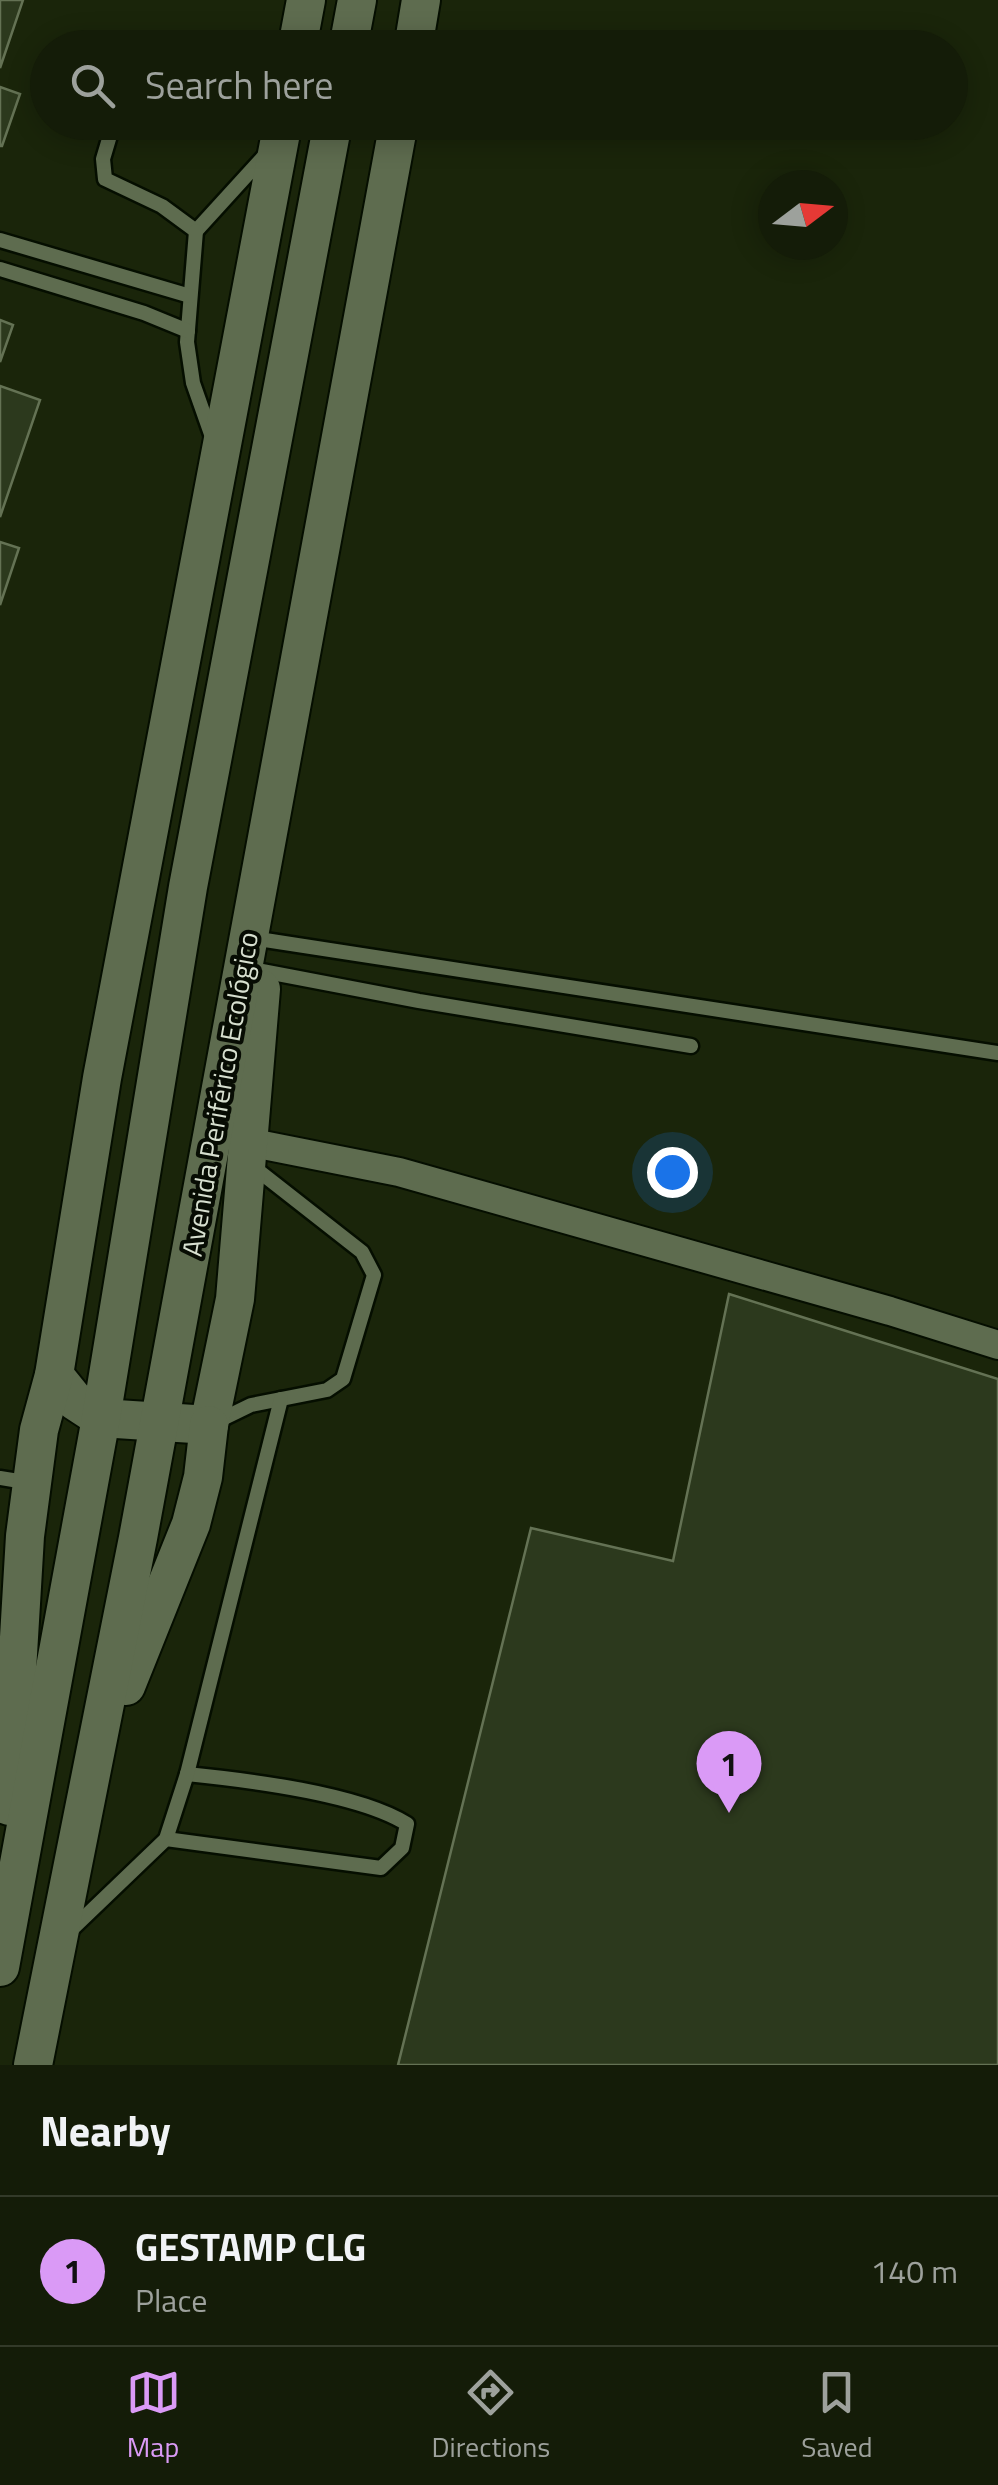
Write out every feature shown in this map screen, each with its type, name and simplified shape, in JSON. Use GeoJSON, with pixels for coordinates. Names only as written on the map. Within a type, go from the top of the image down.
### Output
{"type":"FeatureCollection","features":[{"type":"Feature","properties":{"kind":"main road"},"geometry":{"type":"LineString","coordinates":[[300,30],[306,0]]}},
{"type":"Feature","properties":{"kind":"main road"},"geometry":{"type":"LineString","coordinates":[[351,30],[356,0]]}},
{"type":"Feature","properties":{"kind":"main road"},"geometry":{"type":"LineString","coordinates":[[416,30],[422,0]]}},
{"type":"Feature","properties":{"kind":"main road"},"geometry":{"type":"LineString","coordinates":[[0,1966],[25,1536],[16,1480],[39,1430],[54,1376],[102,1078],[280,140]]}},
{"type":"Feature","properties":{"kind":"main road"},"geometry":{"type":"LineString","coordinates":[[0,1966],[101,1418],[188,887],[330,140]]}},
{"type":"Feature","properties":{"kind":"main road","name":"Avenida Periférico Ecológico"},"geometry":{"type":"LineString","coordinates":[[33,2065],[159,1422],[396,140]]}},
{"type":"Feature","properties":{"kind":"main road"},"geometry":{"type":"LineString","coordinates":[[91,1771],[191,1524],[203,1477],[209,1425],[235,1300],[279,772]]}},
{"type":"Feature","properties":{"kind":"main road"},"geometry":{"type":"LineString","coordinates":[[102,1078],[141,984],[188,887]]}},
{"type":"Feature","properties":{"kind":"main road"},"geometry":{"type":"LineString","coordinates":[[54,1376],[75,1401],[101,1418],[209,1425]]}},
{"type":"Feature","properties":{"kind":"street"},"geometry":{"type":"LineString","coordinates":[[247,1152],[399,1172],[998,1345]]}},
{"type":"Feature","properties":{"kind":"lane"},"geometry":{"type":"LineString","coordinates":[[109,140],[103,159],[106,179],[162,206],[196,231]]}},
{"type":"Feature","properties":{"kind":"lane"},"geometry":{"type":"LineString","coordinates":[[220,460],[194,383],[188,331],[196,231],[274,140]]}},
{"type":"Feature","properties":{"kind":"lane"},"geometry":{"type":"LineString","coordinates":[[0,240],[190,296]]}},
{"type":"Feature","properties":{"kind":"lane"},"geometry":{"type":"LineString","coordinates":[[0,270],[144,313],[188,331]]}},
{"type":"Feature","properties":{"kind":"lane"},"geometry":{"type":"LineString","coordinates":[[264,956],[419,1001],[691,1046]]}},
{"type":"Feature","properties":{"kind":"lane"},"geometry":{"type":"LineString","coordinates":[[264,956],[998,1052]]}},
{"type":"Feature","properties":{"kind":"lane"},"geometry":{"type":"LineString","coordinates":[[209,1425],[252,1405],[326,1390],[343,1378],[374,1275],[362,1252],[247,1152]]}},
{"type":"Feature","properties":{"kind":"lane"},"geometry":{"type":"LineString","coordinates":[[58,1943],[166,1839],[187,1774],[281,1399]]}},
{"type":"Feature","properties":{"kind":"lane"},"geometry":{"type":"LineString","coordinates":[[166,1839],[381,1868],[402,1848],[407,1824],[386,1811],[251,1780],[187,1774]]}},
{"type":"Feature","properties":{"kind":"building"},"geometry":{"type":"Polygon","coordinates":[[[0,0],[23,0],[0,68],[0,0]]]}},
{"type":"Feature","properties":{"kind":"building"},"geometry":{"type":"Polygon","coordinates":[[[0,87],[20,94],[2,146],[0,146],[0,87]]]}},
{"type":"Feature","properties":{"kind":"building"},"geometry":{"type":"Polygon","coordinates":[[[0,320],[13,325],[0,362],[0,320]]]}},
{"type":"Feature","properties":{"kind":"building"},"geometry":{"type":"Polygon","coordinates":[[[0,386],[40,400],[0,517],[0,386]]]}},
{"type":"Feature","properties":{"kind":"building"},"geometry":{"type":"Polygon","coordinates":[[[0,542],[19,548],[0,605],[0,542]]]}},
{"type":"Feature","properties":{"kind":"building"},"geometry":{"type":"Polygon","coordinates":[[[729,1294],[998,1379],[998,2065],[398,2065],[531,1528],[673,1561],[729,1294]]]}},
{"type":"Feature","properties":{"kind":"place","name":"GESTAMP CLG"},"geometry":{"type":"Point","coordinates":[729,1813]}}]}
